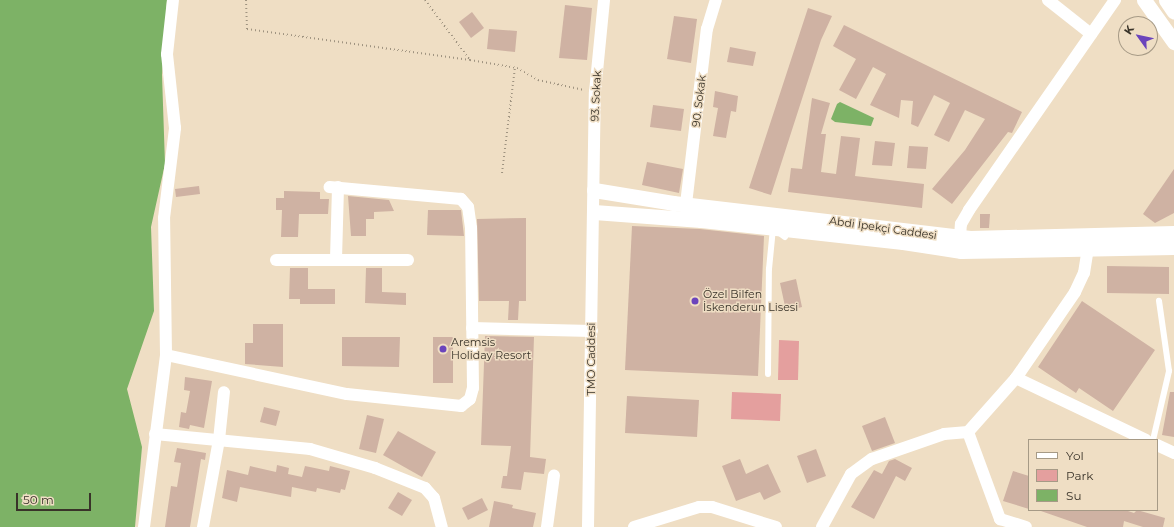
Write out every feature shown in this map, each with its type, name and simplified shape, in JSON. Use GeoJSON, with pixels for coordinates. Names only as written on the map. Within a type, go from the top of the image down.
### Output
{"type":"FeatureCollection","features":[{"type":"Feature","properties":{"kind":"street"},"geometry":{"type":"LineString","coordinates":[[144,527],[166,355],[164,218],[174,128],[167,54],[173,0]]}},
{"type":"Feature","properties":{"kind":"street","name":"93. Sokak"},"geometry":{"type":"LineString","coordinates":[[594,190],[595,92],[600,0]]}},
{"type":"Feature","properties":{"kind":"street","name":"90. Sokak"},"geometry":{"type":"LineString","coordinates":[[686,204],[707,29],[716,0]]}},
{"type":"Feature","properties":{"kind":"street"},"geometry":{"type":"LineString","coordinates":[[1048,0],[1091,34]]}},
{"type":"Feature","properties":{"kind":"street"},"geometry":{"type":"LineString","coordinates":[[960,238],[961,224],[969,210],[1116,0]]}},
{"type":"Feature","properties":{"kind":"street"},"geometry":{"type":"LineString","coordinates":[[1144,0],[1174,42]]}},
{"type":"Feature","properties":{"kind":"street"},"geometry":{"type":"LineString","coordinates":[[1166,0],[1174,12]]}},
{"type":"Feature","properties":{"kind":"street"},"geometry":{"type":"LineString","coordinates":[[166,355],[311,388],[461,406],[470,399],[473,388],[471,228],[468,207],[461,199],[334,187],[336,259]]}},
{"type":"Feature","properties":{"kind":"street","name":"Abdi İpekçi Caddesi"},"geometry":{"type":"LineString","coordinates":[[594,190],[686,204],[960,238],[1174,233]]}},
{"type":"Feature","properties":{"kind":"street","name":"TMO Caddesi"},"geometry":{"type":"LineString","coordinates":[[588,527],[594,190]]}},
{"type":"Feature","properties":{"kind":"street","name":"Abdi İpekçi Caddesi"},"geometry":{"type":"LineString","coordinates":[[594,212],[773,228],[962,251],[1174,247]]}},
{"type":"Feature","properties":{"kind":"street"},"geometry":{"type":"LineString","coordinates":[[822,527],[851,474],[872,459],[944,434],[968,432],[1016,378],[1075,292],[1084,274],[1088,249]]}},
{"type":"Feature","properties":{"kind":"street"},"geometry":{"type":"LineString","coordinates":[[276,260],[408,260]]}},
{"type":"Feature","properties":{"kind":"street"},"geometry":{"type":"LineString","coordinates":[[472,328],[592,331]]}},
{"type":"Feature","properties":{"kind":"street"},"geometry":{"type":"LineString","coordinates":[[1016,378],[1144,439]]}},
{"type":"Feature","properties":{"kind":"street"},"geometry":{"type":"LineString","coordinates":[[203,527],[220,440],[224,392]]}},
{"type":"Feature","properties":{"kind":"street"},"geometry":{"type":"LineString","coordinates":[[968,432],[1000,519],[1026,527]]}},
{"type":"Feature","properties":{"kind":"street"},"geometry":{"type":"LineString","coordinates":[[155,434],[310,449],[375,468],[425,488],[434,498],[442,527]]}},
{"type":"Feature","properties":{"kind":"street"},"geometry":{"type":"LineString","coordinates":[[1158,445],[1174,453]]}},
{"type":"Feature","properties":{"kind":"street"},"geometry":{"type":"LineString","coordinates":[[547,527],[554,475]]}},
{"type":"Feature","properties":{"kind":"street"},"geometry":{"type":"LineString","coordinates":[[634,527],[699,507],[712,507],[776,527]]}},
{"type":"Feature","properties":{"kind":"lane"},"geometry":{"type":"LineString","coordinates":[[773,228],[785,237]]}},
{"type":"Feature","properties":{"kind":"lane"},"geometry":{"type":"LineString","coordinates":[[768,374],[769,269],[773,228]]}},
{"type":"Feature","properties":{"kind":"lane"},"geometry":{"type":"LineString","coordinates":[[1153,439],[1169,371],[1159,301]]}},
{"type":"Feature","properties":{"kind":"path"},"geometry":{"type":"LineString","coordinates":[[246,0],[247,29],[514,67],[538,80],[595,92]]}},
{"type":"Feature","properties":{"kind":"path"},"geometry":{"type":"LineString","coordinates":[[425,0],[470,60]]}},
{"type":"Feature","properties":{"kind":"path"},"geometry":{"type":"LineString","coordinates":[[502,173],[514,67]]}},
{"type":"Feature","properties":{"kind":"green space"},"geometry":{"type":"Polygon","coordinates":[[[779,340],[799,341],[798,380],[778,380],[779,340]]]}},
{"type":"Feature","properties":{"kind":"green space"},"geometry":{"type":"Polygon","coordinates":[[[732,392],[781,394],[780,421],[731,419],[732,392]]]}},
{"type":"Feature","properties":{"kind":"water"},"geometry":{"type":"Polygon","coordinates":[[[0,0],[167,0],[162,75],[165,164],[151,227],[154,311],[127,389],[142,447],[135,527],[0,527],[0,0]]]}},
{"type":"Feature","properties":{"kind":"water"},"geometry":{"type":"Polygon","coordinates":[[[840,102],[874,118],[871,126],[835,122],[831,119],[837,104],[840,102]]]}},
{"type":"Feature","properties":{"kind":"building"},"geometry":{"type":"Polygon","coordinates":[[[565,5],[592,8],[587,60],[559,58],[565,5]]]}},
{"type":"Feature","properties":{"kind":"building"},"geometry":{"type":"Polygon","coordinates":[[[808,8],[832,16],[821,40],[771,195],[749,188],[808,8]]]}},
{"type":"Feature","properties":{"kind":"building"},"geometry":{"type":"Polygon","coordinates":[[[472,12],[484,28],[471,38],[459,22],[472,12]]]}},
{"type":"Feature","properties":{"kind":"building"},"geometry":{"type":"Polygon","coordinates":[[[674,16],[697,19],[691,63],[667,59],[674,16]]]}},
{"type":"Feature","properties":{"kind":"building"},"geometry":{"type":"Polygon","coordinates":[[[844,25],[1022,112],[1012,133],[1008,132],[952,204],[932,189],[965,150],[985,119],[965,110],[949,142],[934,135],[950,103],[934,95],[918,127],[911,124],[913,101],[901,100],[899,118],[870,105],[886,74],[873,67],[856,99],[839,90],[856,59],[833,46],[844,25]]]}},
{"type":"Feature","properties":{"kind":"building"},"geometry":{"type":"Polygon","coordinates":[[[489,29],[517,31],[515,52],[487,49],[489,29]]]}},
{"type":"Feature","properties":{"kind":"building"},"geometry":{"type":"Polygon","coordinates":[[[730,47],[756,52],[753,66],[727,62],[730,47]]]}},
{"type":"Feature","properties":{"kind":"building"},"geometry":{"type":"Polygon","coordinates":[[[715,91],[738,96],[736,112],[731,111],[726,138],[713,136],[718,108],[713,107],[715,91]]]}},
{"type":"Feature","properties":{"kind":"building"},"geometry":{"type":"Polygon","coordinates":[[[812,98],[830,103],[821,134],[826,134],[821,172],[836,174],[841,136],[860,138],[855,176],[924,184],[922,208],[788,192],[791,168],[802,169],[812,98]]]}},
{"type":"Feature","properties":{"kind":"building"},"geometry":{"type":"Polygon","coordinates":[[[653,105],[684,109],[681,131],[650,127],[653,105]]]}},
{"type":"Feature","properties":{"kind":"building"},"geometry":{"type":"Polygon","coordinates":[[[875,141],[895,143],[892,166],[872,165],[875,141]]]}},
{"type":"Feature","properties":{"kind":"building"},"geometry":{"type":"Polygon","coordinates":[[[909,146],[928,147],[926,169],[907,168],[909,146]]]}},
{"type":"Feature","properties":{"kind":"building"},"geometry":{"type":"Polygon","coordinates":[[[647,162],[683,169],[679,193],[642,185],[647,162]]]}},
{"type":"Feature","properties":{"kind":"building"},"geometry":{"type":"Polygon","coordinates":[[[1174,169],[1174,213],[1155,223],[1143,214],[1174,169]]]}},
{"type":"Feature","properties":{"kind":"building"},"geometry":{"type":"Polygon","coordinates":[[[199,186],[200,194],[176,197],[175,189],[199,186]]]}},
{"type":"Feature","properties":{"kind":"building"},"geometry":{"type":"Polygon","coordinates":[[[284,191],[320,192],[320,199],[329,199],[328,214],[299,214],[298,237],[281,237],[282,210],[276,210],[276,198],[284,198],[284,191]]]}},
{"type":"Feature","properties":{"kind":"building"},"geometry":{"type":"Polygon","coordinates":[[[348,196],[389,200],[394,211],[374,212],[374,219],[366,219],[366,236],[351,236],[348,196]]]}},
{"type":"Feature","properties":{"kind":"building"},"geometry":{"type":"Polygon","coordinates":[[[428,210],[461,210],[464,236],[427,235],[428,210]]]}},
{"type":"Feature","properties":{"kind":"building"},"geometry":{"type":"Polygon","coordinates":[[[980,214],[990,214],[989,228],[980,228],[980,214]]]}},
{"type":"Feature","properties":{"kind":"building"},"geometry":{"type":"Polygon","coordinates":[[[526,218],[526,301],[519,301],[518,320],[508,320],[509,301],[479,301],[477,219],[526,218]]]}},
{"type":"Feature","properties":{"kind":"building","name":"Özel Bilfen İskenderun Lisesi"},"geometry":{"type":"Polygon","coordinates":[[[632,226],[700,229],[764,236],[758,376],[625,370],[632,226]]]}},
{"type":"Feature","properties":{"kind":"building"},"geometry":{"type":"Polygon","coordinates":[[[1107,266],[1169,267],[1169,294],[1107,293],[1107,266]]]}},
{"type":"Feature","properties":{"kind":"building"},"geometry":{"type":"Polygon","coordinates":[[[290,268],[308,268],[308,289],[335,289],[335,304],[300,304],[300,299],[289,299],[290,268]]]}},
{"type":"Feature","properties":{"kind":"building"},"geometry":{"type":"Polygon","coordinates":[[[366,268],[382,268],[382,292],[406,293],[406,305],[365,303],[366,268]]]}},
{"type":"Feature","properties":{"kind":"building"},"geometry":{"type":"Polygon","coordinates":[[[796,279],[802,307],[786,311],[780,283],[796,279]]]}},
{"type":"Feature","properties":{"kind":"building"},"geometry":{"type":"Polygon","coordinates":[[[1082,301],[1155,350],[1113,411],[1079,388],[1076,393],[1038,367],[1082,301]]]}},
{"type":"Feature","properties":{"kind":"building"},"geometry":{"type":"Polygon","coordinates":[[[253,324],[283,324],[283,367],[245,364],[245,343],[253,343],[253,324]]]}},
{"type":"Feature","properties":{"kind":"building"},"geometry":{"type":"Polygon","coordinates":[[[485,336],[534,337],[530,457],[546,459],[544,474],[524,472],[521,490],[501,488],[503,476],[507,476],[511,446],[481,445],[485,336]]]}},
{"type":"Feature","properties":{"kind":"building"},"geometry":{"type":"Polygon","coordinates":[[[342,337],[400,337],[399,367],[342,366],[342,337]]]}},
{"type":"Feature","properties":{"kind":"building"},"geometry":{"type":"Polygon","coordinates":[[[433,337],[453,337],[453,383],[433,383],[433,337]]]}},
{"type":"Feature","properties":{"kind":"building"},"geometry":{"type":"Polygon","coordinates":[[[185,377],[212,381],[204,428],[190,425],[189,429],[179,427],[181,412],[186,413],[190,391],[184,390],[185,377]]]}},
{"type":"Feature","properties":{"kind":"building"},"geometry":{"type":"Polygon","coordinates":[[[1170,392],[1174,392],[1174,437],[1162,435],[1170,392]]]}},
{"type":"Feature","properties":{"kind":"building"},"geometry":{"type":"Polygon","coordinates":[[[627,396],[699,400],[697,437],[625,433],[627,396]]]}},
{"type":"Feature","properties":{"kind":"building"},"geometry":{"type":"Polygon","coordinates":[[[264,407],[280,411],[276,426],[260,422],[264,407]]]}},
{"type":"Feature","properties":{"kind":"building"},"geometry":{"type":"Polygon","coordinates":[[[367,415],[384,419],[376,453],[359,449],[367,415]]]}},
{"type":"Feature","properties":{"kind":"building"},"geometry":{"type":"Polygon","coordinates":[[[885,417],[895,443],[872,451],[862,426],[885,417]]]}},
{"type":"Feature","properties":{"kind":"building"},"geometry":{"type":"Polygon","coordinates":[[[398,431],[436,452],[422,477],[383,455],[398,431]]]}},
{"type":"Feature","properties":{"kind":"building"},"geometry":{"type":"Polygon","coordinates":[[[177,448],[206,453],[205,460],[201,459],[190,527],[165,527],[171,486],[177,487],[181,463],[174,462],[177,448]]]}},
{"type":"Feature","properties":{"kind":"building"},"geometry":{"type":"Polygon","coordinates":[[[816,449],[826,476],[807,483],[797,456],[816,449]]]}},
{"type":"Feature","properties":{"kind":"building"},"geometry":{"type":"Polygon","coordinates":[[[740,459],[746,474],[768,464],[781,492],[764,500],[760,492],[736,501],[722,466],[740,459]]]}},
{"type":"Feature","properties":{"kind":"building"},"geometry":{"type":"Polygon","coordinates":[[[895,459],[912,468],[905,481],[896,476],[874,519],[851,507],[874,470],[882,474],[889,461],[895,459]]]}},
{"type":"Feature","properties":{"kind":"building"},"geometry":{"type":"Polygon","coordinates":[[[277,465],[289,468],[288,474],[302,477],[305,466],[329,471],[330,466],[350,471],[345,490],[341,489],[340,493],[317,488],[316,492],[292,487],[291,497],[240,487],[237,502],[222,498],[227,470],[248,475],[250,466],[276,472],[277,465]]]}},
{"type":"Feature","properties":{"kind":"building"},"geometry":{"type":"Polygon","coordinates":[[[1013,471],[1028,476],[1028,509],[1003,501],[1013,471]]]}},
{"type":"Feature","properties":{"kind":"building"},"geometry":{"type":"Polygon","coordinates":[[[398,492],[412,500],[402,516],[388,508],[398,492]]]}},
{"type":"Feature","properties":{"kind":"building"},"geometry":{"type":"Polygon","coordinates":[[[482,498],[488,510],[468,520],[462,508],[482,498]]]}},
{"type":"Feature","properties":{"kind":"building"},"geometry":{"type":"Polygon","coordinates":[[[494,501],[513,505],[512,508],[536,513],[533,527],[489,527],[494,501]]]}},
{"type":"Feature","properties":{"kind":"building"},"geometry":{"type":"Polygon","coordinates":[[[1041,511],[1128,511],[1134,513],[1136,511],[1140,511],[1165,518],[1163,527],[1143,527],[1124,521],[1123,527],[1087,527],[1041,511]]]}},
{"type":"Feature","properties":{"kind":"place","name":"Özel Bilfen İskenderun Lisesi"},"geometry":{"type":"Point","coordinates":[695,301]}},
{"type":"Feature","properties":{"kind":"place","name":"Aremsis Holiday Resort"},"geometry":{"type":"Point","coordinates":[443,349]}}]}
